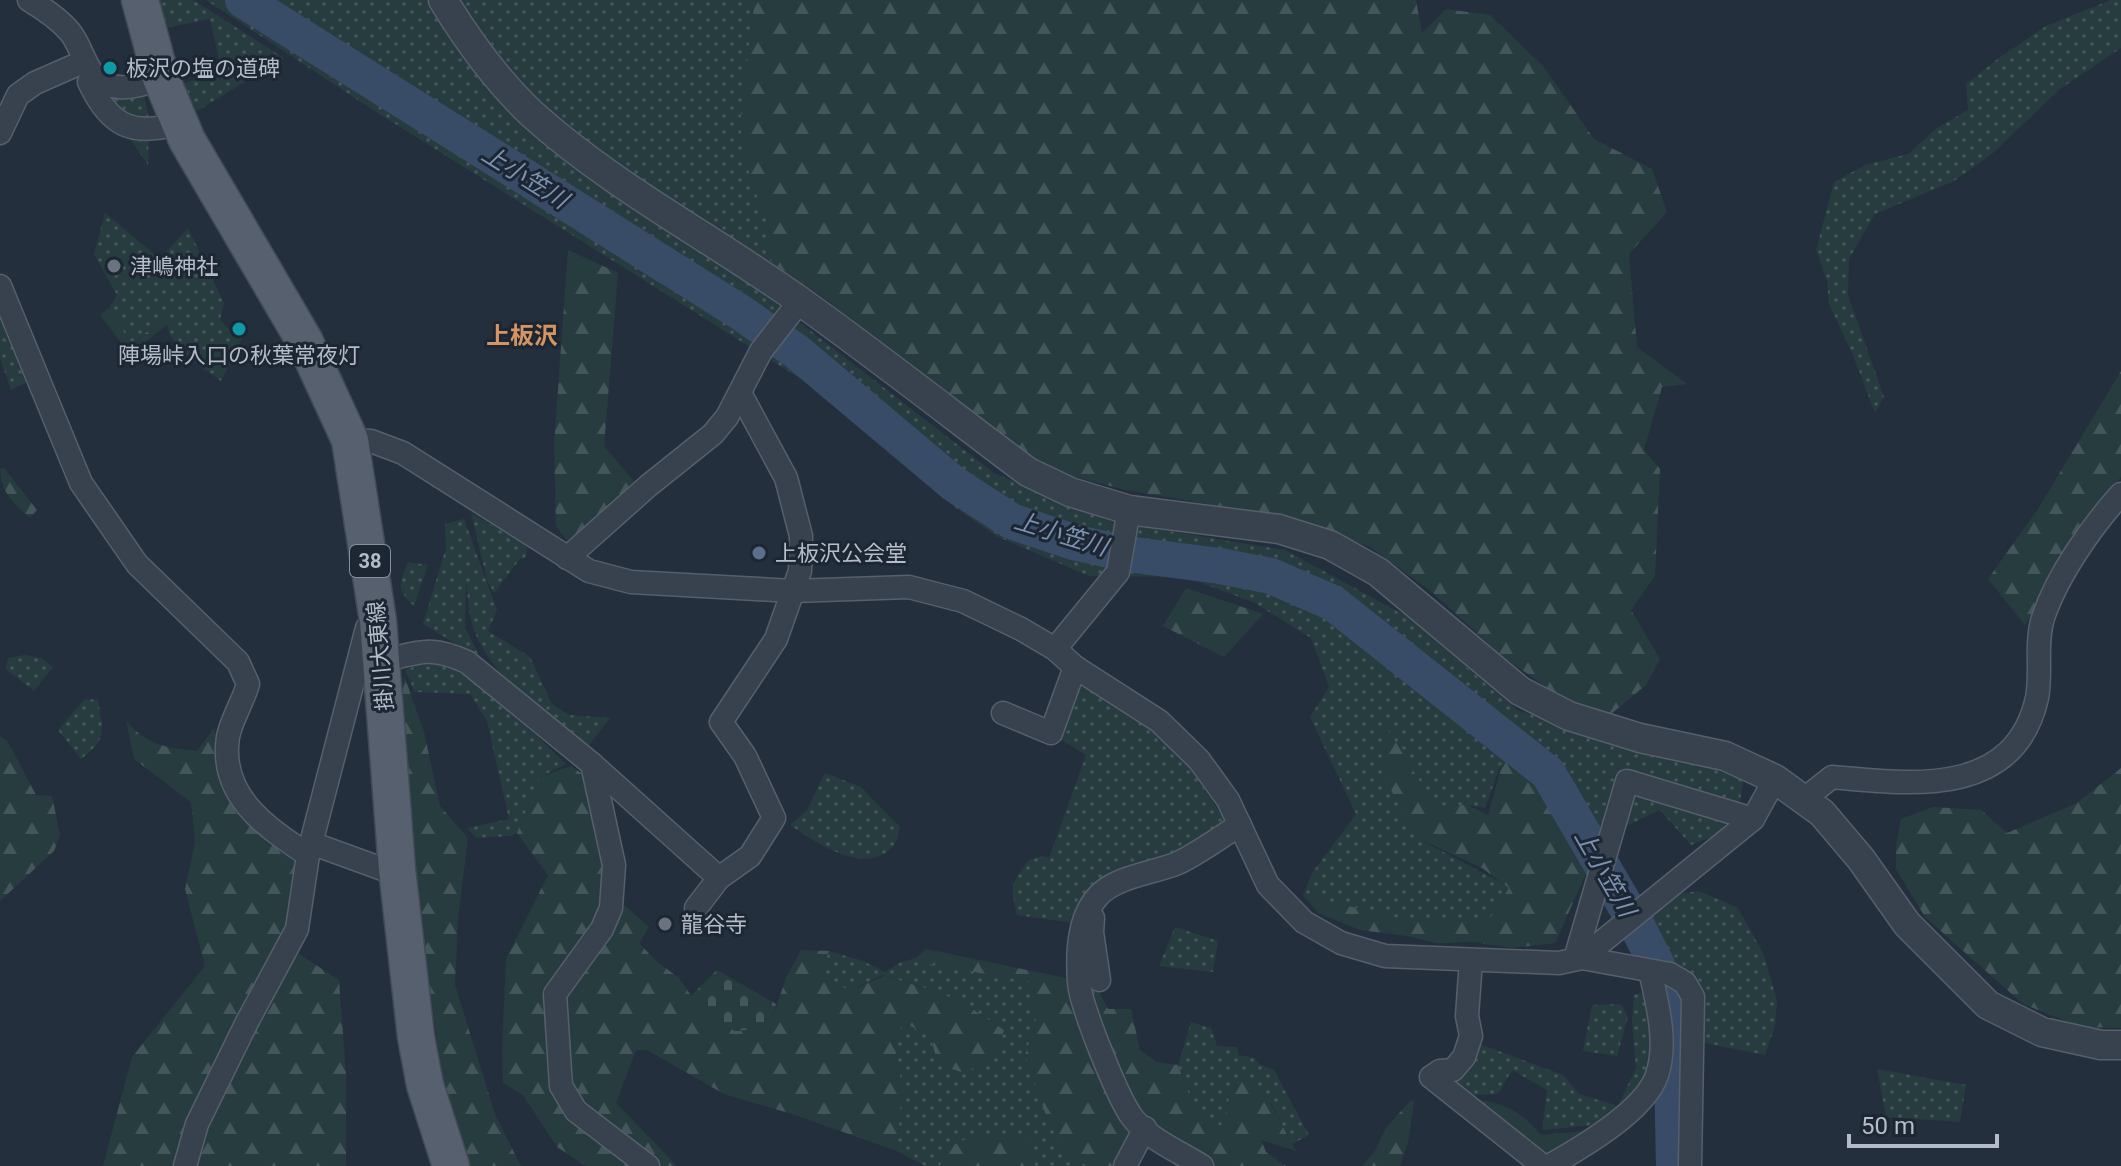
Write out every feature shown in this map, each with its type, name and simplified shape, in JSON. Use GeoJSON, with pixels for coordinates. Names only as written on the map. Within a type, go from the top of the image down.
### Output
{"type":"FeatureCollection","features":[{"type":"Feature","properties":{"kind":"main road","name":"掛川大東線"},"geometry":{"type":"LineString","coordinates":[[140,0],[161,78],[179,123],[304,340],[350,440],[378,621],[397,869],[416,1037],[425,1085],[451,1166]]}},
{"type":"Feature","properties":{"kind":"street"},"geometry":{"type":"LineString","coordinates":[[29,0],[55,16],[72,34],[89,67],[105,84],[125,88],[161,78]]}},
{"type":"Feature","properties":{"kind":"street"},"geometry":{"type":"LineString","coordinates":[[443,0],[492,71],[532,113],[600,167],[800,301],[1028,472],[1128,517],[1279,529],[1330,545],[1378,572],[1520,691],[1569,716],[1640,738],[1725,756],[1775,779],[1822,813],[1861,859],[1907,924],[1988,1005],[2042,1032],[2101,1045],[2121,1045]]}},
{"type":"Feature","properties":{"kind":"street"},"geometry":{"type":"LineString","coordinates":[[89,67],[89,82],[98,101],[131,129],[144,131],[179,123]]}},
{"type":"Feature","properties":{"kind":"street"},"geometry":{"type":"LineString","coordinates":[[0,133],[18,95],[35,83],[89,67]]}},
{"type":"Feature","properties":{"kind":"street"},"geometry":{"type":"LineString","coordinates":[[0,286],[81,483],[137,564],[238,662],[248,684],[228,736],[228,766],[242,800],[264,826],[310,849],[388,871],[397,869]]}},
{"type":"Feature","properties":{"kind":"street"},"geometry":{"type":"LineString","coordinates":[[567,558],[648,486],[713,434],[727,417],[761,351],[800,301]]}},
{"type":"Feature","properties":{"kind":"street"},"geometry":{"type":"LineString","coordinates":[[696,908],[719,878],[750,856],[774,818],[745,756],[721,722],[776,639],[800,571],[801,536],[786,478],[740,393]]}},
{"type":"Feature","properties":{"kind":"street"},"geometry":{"type":"LineString","coordinates":[[350,440],[371,441],[403,453],[589,571],[631,582],[793,591],[909,587],[963,601],[1021,629],[1159,721],[1199,760],[1228,800],[1268,885],[1304,922],[1341,943],[1385,956],[1559,963],[1578,958],[1753,819],[1775,779]]}},
{"type":"Feature","properties":{"kind":"street"},"geometry":{"type":"LineString","coordinates":[[1803,800],[1832,777],[1923,784],[1984,769],[2010,752],[2037,698],[2043,620],[2096,522],[2121,494]]}},
{"type":"Feature","properties":{"kind":"street"},"geometry":{"type":"LineString","coordinates":[[1055,649],[1118,572],[1128,517]]}},
{"type":"Feature","properties":{"kind":"street"},"geometry":{"type":"LineString","coordinates":[[185,1166],[197,1124],[297,929],[310,849],[367,628],[378,621]]}},
{"type":"Feature","properties":{"kind":"street"},"geometry":{"type":"LineString","coordinates":[[382,661],[424,650],[445,651],[467,662],[592,764],[719,878]]}},
{"type":"Feature","properties":{"kind":"street"},"geometry":{"type":"LineString","coordinates":[[1003,713],[1051,733],[1075,667]]}},
{"type":"Feature","properties":{"kind":"street"},"geometry":{"type":"LineString","coordinates":[[592,764],[614,865],[611,908],[602,929],[555,994],[561,1086],[576,1111],[648,1166]]}},
{"type":"Feature","properties":{"kind":"street"},"geometry":{"type":"LineString","coordinates":[[1578,958],[1627,781],[1753,819]]}},
{"type":"Feature","properties":{"kind":"street"},"geometry":{"type":"LineString","coordinates":[[1202,1166],[1133,1118],[1110,1075],[1079,985],[1079,940],[1088,913],[1100,894],[1179,862],[1240,825]]}},
{"type":"Feature","properties":{"kind":"street"},"geometry":{"type":"LineString","coordinates":[[1099,980],[1092,922],[1102,899],[1111,888]]}},
{"type":"Feature","properties":{"kind":"street"},"geometry":{"type":"LineString","coordinates":[[1578,958],[1653,971],[1685,983],[1693,997],[1690,1166]]}},
{"type":"Feature","properties":{"kind":"street"},"geometry":{"type":"LineString","coordinates":[[1471,960],[1467,1016],[1471,1036],[1464,1057],[1453,1070],[1440,1071],[1431,1077],[1543,1166]]}},
{"type":"Feature","properties":{"kind":"street"},"geometry":{"type":"LineString","coordinates":[[1549,1166],[1597,1139],[1653,1083],[1661,1040],[1653,971]]}},
{"type":"Feature","properties":{"kind":"street"},"geometry":{"type":"LineString","coordinates":[[1125,1166],[1145,1128]]}},
{"type":"Feature","properties":{"kind":"green space"},"geometry":{"type":"Polygon","coordinates":[[[153,0],[193,0],[284,58],[197,111],[182,84],[222,72],[210,19],[159,29],[153,0]]]}},
{"type":"Feature","properties":{"kind":"green space"},"geometry":{"type":"Polygon","coordinates":[[[206,0],[745,0],[754,6],[740,124],[751,181],[767,219],[772,263],[626,188],[994,473],[1113,522],[1285,550],[1406,616],[1517,710],[1642,751],[1744,777],[1739,807],[1716,835],[1691,845],[1660,810],[1601,838],[1501,764],[1485,808],[1435,806],[1384,725],[1415,837],[1515,890],[1490,918],[1406,920],[1303,895],[1312,873],[1356,814],[1310,717],[1329,687],[1311,638],[1253,602],[1185,577],[1089,576],[996,536],[956,508],[801,379],[370,108],[206,0]]]}},
{"type":"Feature","properties":{"kind":"green space"},"geometry":{"type":"Polygon","coordinates":[[[745,0],[1416,0],[1422,33],[1446,9],[1490,15],[1544,67],[1594,139],[1652,169],[1667,212],[1629,254],[1637,347],[1687,384],[1662,387],[1644,450],[1660,469],[1655,576],[1631,610],[1660,659],[1646,685],[1611,714],[1559,696],[1501,655],[1432,592],[1370,547],[1295,519],[1126,490],[1059,473],[1005,440],[824,298],[772,263],[767,219],[751,181],[740,124],[754,6],[745,0]]]}},
{"type":"Feature","properties":{"kind":"green space"},"geometry":{"type":"Polygon","coordinates":[[[2111,0],[2121,0],[2121,48],[2060,89],[1993,153],[1954,181],[1875,214],[1849,259],[1848,295],[1884,397],[1875,413],[1829,304],[1827,281],[1816,250],[1834,182],[1865,165],[1908,154],[1937,128],[1968,110],[1966,84],[1999,58],[2046,26],[2111,0]]]}},
{"type":"Feature","properties":{"kind":"green space"},"geometry":{"type":"Polygon","coordinates":[[[144,96],[149,118],[148,165],[101,97],[144,96]]]}},
{"type":"Feature","properties":{"kind":"green space"},"geometry":{"type":"Polygon","coordinates":[[[105,213],[160,259],[188,228],[224,303],[220,320],[243,337],[221,381],[181,350],[170,335],[165,319],[131,344],[109,308],[117,295],[94,254],[105,213]]]}},
{"type":"Feature","properties":{"kind":"green space"},"geometry":{"type":"Polygon","coordinates":[[[568,250],[618,273],[604,446],[638,486],[578,555],[556,526],[554,445],[568,250]]]}},
{"type":"Feature","properties":{"kind":"green space"},"geometry":{"type":"Polygon","coordinates":[[[0,303],[31,380],[11,390],[0,358],[0,303]]]}},
{"type":"Feature","properties":{"kind":"green space"},"geometry":{"type":"Polygon","coordinates":[[[109,308],[131,344],[165,318],[168,324],[130,354],[100,315],[109,308]]]}},
{"type":"Feature","properties":{"kind":"green space"},"geometry":{"type":"Polygon","coordinates":[[[2121,371],[2121,477],[2094,507],[2025,625],[1988,579],[2038,509],[2121,371]]]}},
{"type":"Feature","properties":{"kind":"green space"},"geometry":{"type":"Polygon","coordinates":[[[4,468],[37,510],[30,518],[6,491],[0,469],[4,468]]]}},
{"type":"Feature","properties":{"kind":"green space"},"geometry":{"type":"Polygon","coordinates":[[[471,513],[528,546],[525,558],[520,559],[494,593],[487,580],[471,513]]]}},
{"type":"Feature","properties":{"kind":"green space"},"geometry":{"type":"Polygon","coordinates":[[[464,519],[497,610],[488,631],[530,657],[552,704],[569,715],[610,718],[589,745],[536,706],[489,659],[471,620],[466,582],[465,628],[481,659],[423,624],[446,548],[445,524],[464,519]]]}},
{"type":"Feature","properties":{"kind":"green space"},"geometry":{"type":"Polygon","coordinates":[[[408,562],[428,565],[414,606],[401,586],[408,562]]]}},
{"type":"Feature","properties":{"kind":"green space"},"geometry":{"type":"Polygon","coordinates":[[[1186,588],[1263,614],[1224,657],[1163,626],[1186,588]]]}},
{"type":"Feature","properties":{"kind":"green space"},"geometry":{"type":"Polygon","coordinates":[[[25,655],[41,658],[53,667],[34,691],[6,669],[8,658],[25,655]]]}},
{"type":"Feature","properties":{"kind":"green space"},"geometry":{"type":"Polygon","coordinates":[[[433,660],[465,674],[566,764],[540,777],[517,833],[511,836],[476,838],[467,828],[509,819],[487,721],[470,694],[415,692],[405,670],[433,660]]]}},
{"type":"Feature","properties":{"kind":"green space"},"geometry":{"type":"Polygon","coordinates":[[[1076,673],[1171,740],[1229,826],[1081,901],[1073,923],[1017,915],[1013,885],[1029,860],[1042,856],[1049,858],[1086,755],[1052,734],[1076,673]]]}},
{"type":"Feature","properties":{"kind":"green space"},"geometry":{"type":"Polygon","coordinates":[[[404,675],[424,732],[440,806],[468,838],[458,919],[455,985],[496,1117],[521,1166],[469,1166],[442,1075],[418,905],[401,722],[404,675]]]}},
{"type":"Feature","properties":{"kind":"green space"},"geometry":{"type":"Polygon","coordinates":[[[85,699],[98,700],[102,734],[96,745],[81,759],[58,730],[85,699]]]}},
{"type":"Feature","properties":{"kind":"green space"},"geometry":{"type":"Polygon","coordinates":[[[126,720],[140,734],[157,743],[197,751],[214,728],[239,817],[302,864],[296,952],[339,980],[346,1074],[346,1166],[103,1166],[132,1057],[205,966],[185,889],[195,842],[191,802],[134,759],[126,720]]]}},
{"type":"Feature","properties":{"kind":"green space"},"geometry":{"type":"Polygon","coordinates":[[[1384,723],[1435,806],[1467,805],[1488,815],[1506,750],[1543,782],[1574,834],[1588,869],[1555,943],[1512,948],[1475,942],[1436,943],[1360,930],[1318,913],[1303,895],[1406,920],[1490,918],[1509,888],[1482,868],[1415,837],[1381,770],[1384,723]]]}},
{"type":"Feature","properties":{"kind":"green space"},"geometry":{"type":"Polygon","coordinates":[[[0,736],[8,742],[36,795],[52,796],[60,835],[54,851],[0,901],[0,736]]]}},
{"type":"Feature","properties":{"kind":"green space"},"geometry":{"type":"Polygon","coordinates":[[[571,766],[596,783],[602,854],[623,904],[649,927],[639,943],[679,978],[701,1010],[735,1031],[769,1028],[786,978],[801,950],[829,951],[822,972],[849,991],[884,976],[935,991],[965,1004],[1004,1030],[992,1063],[961,1072],[938,1064],[930,1036],[903,1022],[895,1046],[902,1087],[897,1151],[724,1094],[647,1050],[636,1050],[616,1103],[677,1166],[586,1166],[557,1147],[523,1095],[503,1083],[502,1050],[506,959],[548,875],[517,833],[540,777],[571,766]]]}},
{"type":"Feature","properties":{"kind":"green space"},"geometry":{"type":"Polygon","coordinates":[[[2121,768],[2121,1028],[2081,1027],[2023,1004],[1925,917],[1896,869],[1896,844],[1901,819],[1933,807],[1981,810],[2007,833],[2077,803],[2121,768]]]}},
{"type":"Feature","properties":{"kind":"green space"},"geometry":{"type":"Polygon","coordinates":[[[825,773],[861,787],[900,827],[895,843],[883,855],[856,858],[841,854],[790,825],[807,810],[825,773]]]}},
{"type":"Feature","properties":{"kind":"green space"},"geometry":{"type":"Polygon","coordinates":[[[1699,891],[1738,908],[1764,955],[1777,1001],[1775,1026],[1765,1055],[1705,1043],[1696,981],[1661,956],[1646,917],[1676,894],[1699,891]]]}},
{"type":"Feature","properties":{"kind":"green space"},"geometry":{"type":"Polygon","coordinates":[[[1175,927],[1218,941],[1213,972],[1159,966],[1175,927]]]}},
{"type":"Feature","properties":{"kind":"green space"},"geometry":{"type":"Polygon","coordinates":[[[926,949],[1095,984],[1108,1009],[1131,1009],[1140,1050],[1157,1062],[1178,1065],[1195,1111],[1221,1126],[1228,1107],[1230,1087],[1244,1080],[1265,1094],[1296,1151],[1261,1140],[1266,1152],[1286,1166],[1199,1166],[1139,1139],[1125,1166],[1090,1166],[1068,1158],[1048,1121],[1025,1055],[1036,1023],[1033,982],[933,965],[916,958],[926,949]]]}},
{"type":"Feature","properties":{"kind":"green space"},"geometry":{"type":"Polygon","coordinates":[[[829,951],[863,961],[885,972],[901,962],[916,958],[1033,982],[1036,1023],[1025,1055],[1068,1158],[1090,1166],[1034,1166],[1035,1162],[949,1147],[940,1166],[925,1166],[897,1151],[902,1087],[895,1046],[903,1022],[930,1036],[1004,1030],[965,1004],[882,975],[849,991],[818,974],[829,951]]]}},
{"type":"Feature","properties":{"kind":"green space"},"geometry":{"type":"Polygon","coordinates":[[[717,970],[776,1004],[770,1028],[735,1031],[700,1010],[691,996],[717,970]]]}},
{"type":"Feature","properties":{"kind":"green space"},"geometry":{"type":"Polygon","coordinates":[[[1644,992],[1653,1013],[1649,1031],[1652,1067],[1635,1094],[1604,1124],[1542,1130],[1547,1090],[1512,1070],[1498,1094],[1474,1095],[1505,1132],[1440,1071],[1469,1040],[1563,1075],[1579,1094],[1618,1106],[1636,1068],[1632,1022],[1634,995],[1644,992]]]}},
{"type":"Feature","properties":{"kind":"green space"},"geometry":{"type":"Polygon","coordinates":[[[1621,1004],[1628,1017],[1617,1056],[1583,1051],[1592,1005],[1621,1004]]]}},
{"type":"Feature","properties":{"kind":"green space"},"geometry":{"type":"Polygon","coordinates":[[[1191,1022],[1211,1028],[1217,1046],[1237,1047],[1239,1055],[1255,1058],[1259,1064],[1274,1070],[1309,1135],[1292,1144],[1271,1103],[1230,1088],[1228,1107],[1221,1126],[1195,1111],[1178,1065],[1191,1022]]]}},
{"type":"Feature","properties":{"kind":"green space"},"geometry":{"type":"Polygon","coordinates":[[[1877,1069],[1966,1085],[1960,1122],[1886,1117],[1877,1069]]]}},
{"type":"Feature","properties":{"kind":"green space"},"geometry":{"type":"Polygon","coordinates":[[[1411,1100],[1414,1102],[1408,1142],[1400,1166],[1362,1166],[1375,1151],[1386,1128],[1411,1100]]]}},
{"type":"Feature","properties":{"kind":"green space"},"geometry":{"type":"Polygon","coordinates":[[[1479,1100],[1514,1111],[1541,1135],[1595,1130],[1547,1164],[1479,1100]]]}},
{"type":"Feature","properties":{"kind":"green space"},"geometry":{"type":"Polygon","coordinates":[[[1008,1134],[1032,1139],[1034,1166],[940,1166],[949,1147],[966,1139],[1008,1134]]]}},
{"type":"Feature","properties":{"kind":"waterway","name":"上小笠川"},"geometry":{"type":"LineString","coordinates":[[243,0],[740,312],[797,352],[954,484],[1011,521],[1073,542],[1127,554],[1271,576],[1333,603],[1548,773],[1657,965],[1671,1021],[1674,1166]]}},
{"type":"Feature","properties":{"kind":"place","name":"板沢の塩の道碑"},"geometry":{"type":"Point","coordinates":[110,68]}},
{"type":"Feature","properties":{"kind":"place","name":"津嶋神社"},"geometry":{"type":"Point","coordinates":[114,266]}},
{"type":"Feature","properties":{"kind":"place","name":"陣場峠入口の秋葉常夜灯"},"geometry":{"type":"Point","coordinates":[239,329]}},
{"type":"Feature","properties":{"kind":"place","name":"上板沢公会堂"},"geometry":{"type":"Point","coordinates":[759,553]}},
{"type":"Feature","properties":{"kind":"place","name":"龍谷寺"},"geometry":{"type":"Point","coordinates":[665,924]}},
{"type":"Feature","properties":{"kind":"district","name":"上板沢"},"geometry":{"type":"Point","coordinates":[522,336]}}]}
